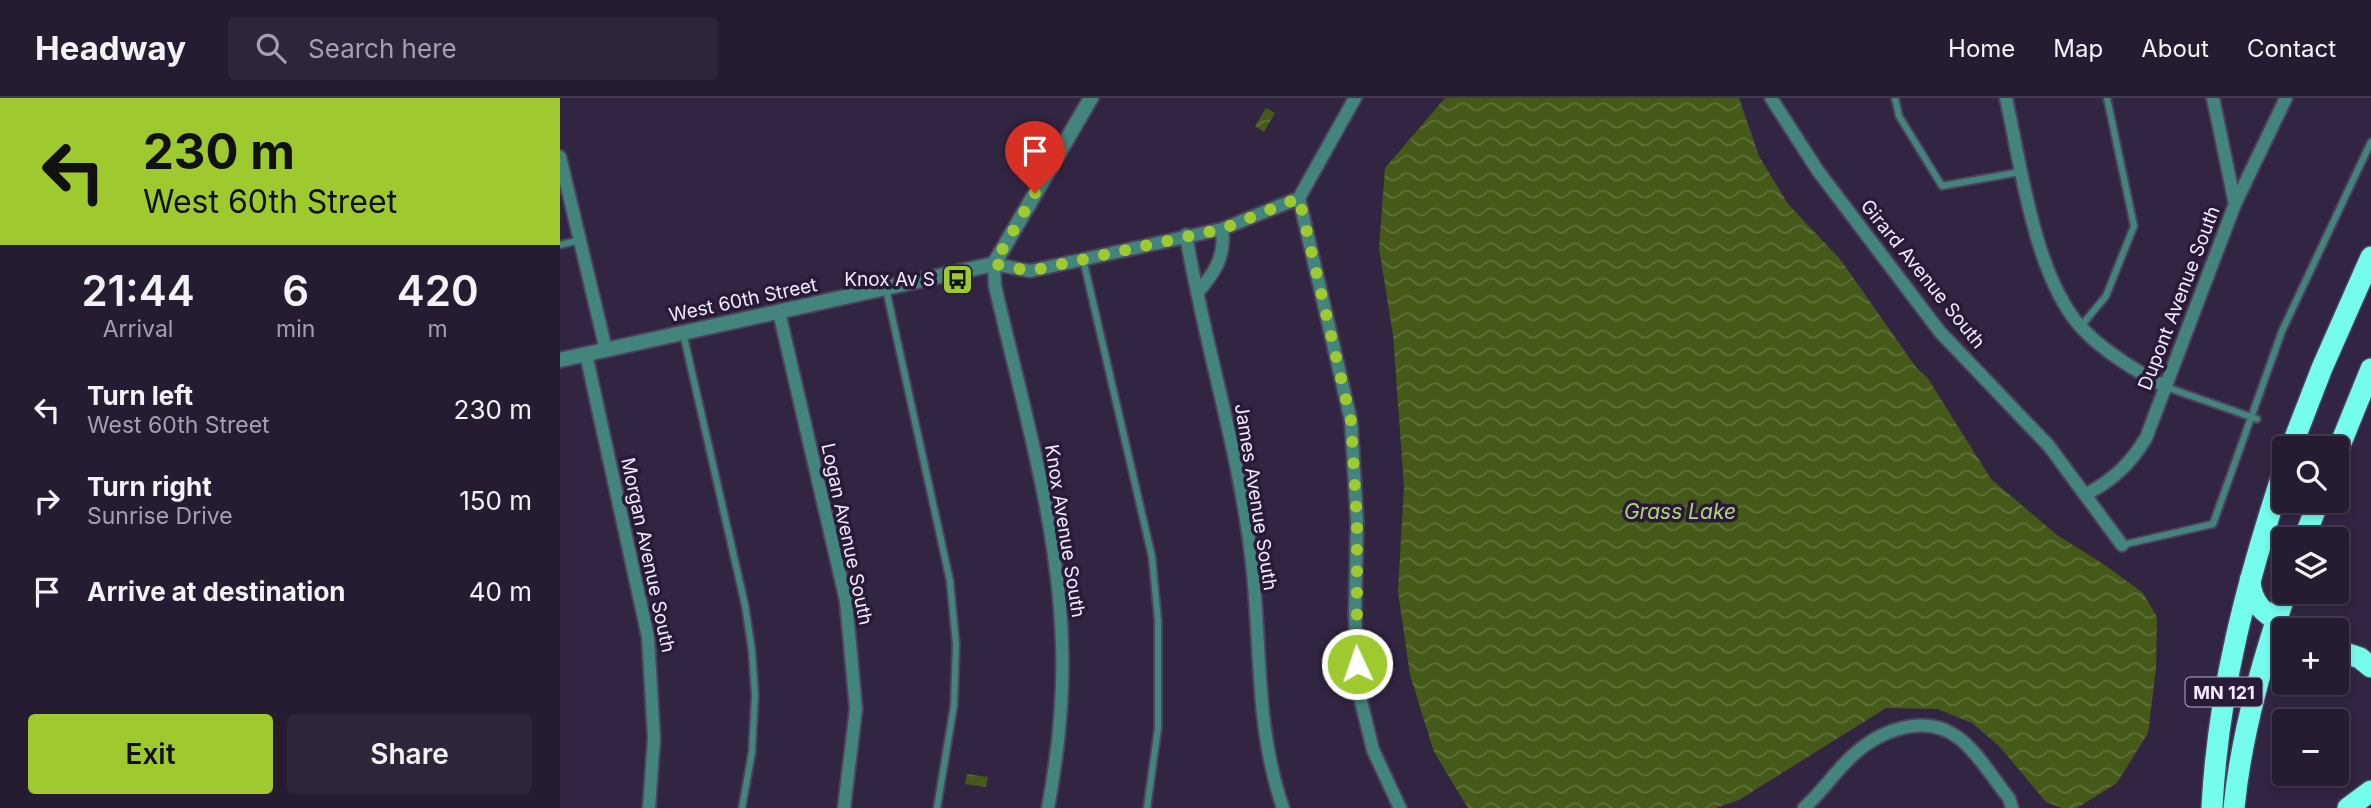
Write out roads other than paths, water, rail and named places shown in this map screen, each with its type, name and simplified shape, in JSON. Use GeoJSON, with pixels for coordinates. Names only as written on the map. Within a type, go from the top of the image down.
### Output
{"type":"FeatureCollection","features":[{"type":"Feature","properties":{"kind":"highway"},"geometry":{"type":"LineString","coordinates":[[2296,436],[2371,257]]}},
{"type":"Feature","properties":{"kind":"highway"},"geometry":{"type":"LineString","coordinates":[[2344,436],[2371,369]]}},
{"type":"Feature","properties":{"kind":"highway","name":"MN 121"},"geometry":{"type":"LineString","coordinates":[[2212,808],[2219,719],[2228,661],[2272,507]]}},
{"type":"Feature","properties":{"kind":"highway"},"geometry":{"type":"LineString","coordinates":[[2250,578],[2250,593],[2259,609],[2273,618]]}},
{"type":"Feature","properties":{"kind":"highway"},"geometry":{"type":"LineString","coordinates":[[2349,654],[2360,658],[2371,667]]}},
{"type":"Feature","properties":{"kind":"highway","name":"MN 121"},"geometry":{"type":"LineString","coordinates":[[2234,808],[2238,769],[2256,696],[2272,655]]}},
{"type":"Feature","properties":{"kind":"highway"},"geometry":{"type":"LineString","coordinates":[[2256,696],[2272,670]]}},
{"type":"Feature","properties":{"kind":"highway"},"geometry":{"type":"LineString","coordinates":[[2348,808],[2371,791]]}},
{"type":"Feature","properties":{"kind":"street"},"geometry":{"type":"LineString","coordinates":[[994,264],[1091,98]]}},
{"type":"Feature","properties":{"kind":"street"},"geometry":{"type":"LineString","coordinates":[[1355,98],[1299,198],[1351,421],[1357,521],[1355,615],[1358,689],[1373,750],[1399,808]]}},
{"type":"Feature","properties":{"kind":"street","name":"Girard Avenue South"},"geometry":{"type":"LineString","coordinates":[[1771,98],[1818,171],[1940,332],[2049,446],[2122,545]]}},
{"type":"Feature","properties":{"kind":"street"},"geometry":{"type":"LineString","coordinates":[[2006,98],[2051,280],[2081,326],[2134,370],[2166,387]]}},
{"type":"Feature","properties":{"kind":"street"},"geometry":{"type":"LineString","coordinates":[[2213,98],[2235,204]]}},
{"type":"Feature","properties":{"kind":"street","name":"Dupont Avenue South"},"geometry":{"type":"LineString","coordinates":[[2087,494],[2112,480],[2132,461],[2146,438],[2235,204],[2286,98]]}},
{"type":"Feature","properties":{"kind":"street"},"geometry":{"type":"LineString","coordinates":[[560,157],[606,350]]}},
{"type":"Feature","properties":{"kind":"street","name":"West 60th Street"},"geometry":{"type":"LineString","coordinates":[[560,360],[994,264],[1030,271],[1222,229],[1299,198]]}},
{"type":"Feature","properties":{"kind":"street"},"geometry":{"type":"LineString","coordinates":[[1197,293],[1212,277],[1223,251],[1222,229]]}},
{"type":"Feature","properties":{"kind":"street","name":"James Avenue South"},"geometry":{"type":"LineString","coordinates":[[1186,235],[1235,466],[1253,572],[1257,678],[1264,737],[1283,808]]}},
{"type":"Feature","properties":{"kind":"street","name":"Knox Avenue South"},"geometry":{"type":"LineString","coordinates":[[994,264],[995,286],[1044,499],[1056,574],[1062,644],[1061,694],[1048,808]]}},
{"type":"Feature","properties":{"kind":"street","name":"Logan Avenue South"},"geometry":{"type":"LineString","coordinates":[[779,312],[846,601],[856,709],[844,808]]}},
{"type":"Feature","properties":{"kind":"street","name":"Morgan Avenue South"},"geometry":{"type":"LineString","coordinates":[[586,354],[648,638],[654,738],[649,808]]}},
{"type":"Feature","properties":{"kind":"street"},"geometry":{"type":"LineString","coordinates":[[1804,808],[1824,791],[1849,759],[1872,739],[1902,727],[1934,726],[1960,739],[2009,798],[2012,808]]}},
{"type":"Feature","properties":{"kind":"lane"},"geometry":{"type":"LineString","coordinates":[[1895,98],[1899,116],[1942,186],[2022,171]]}},
{"type":"Feature","properties":{"kind":"lane"},"geometry":{"type":"LineString","coordinates":[[2081,326],[2106,296],[2134,226],[2107,98]]}},
{"type":"Feature","properties":{"kind":"lane"},"geometry":{"type":"LineString","coordinates":[[2122,545],[2213,524],[2249,416],[2312,262],[2371,142]]}},
{"type":"Feature","properties":{"kind":"lane"},"geometry":{"type":"LineString","coordinates":[[560,245],[580,240]]}},
{"type":"Feature","properties":{"kind":"lane"},"geometry":{"type":"LineString","coordinates":[[1083,259],[1152,557],[1158,621],[1158,728],[1147,808]]}},
{"type":"Feature","properties":{"kind":"lane"},"geometry":{"type":"LineString","coordinates":[[886,289],[939,523],[951,593],[956,644],[954,705],[937,808]]}},
{"type":"Feature","properties":{"kind":"lane"},"geometry":{"type":"LineString","coordinates":[[683,333],[745,605],[752,651],[755,695],[752,752],[742,808]]}},
{"type":"Feature","properties":{"kind":"lane"},"geometry":{"type":"LineString","coordinates":[[2166,387],[2257,419]]}},
{"type":"Feature","properties":{"kind":"water","name":"Grass Lake"},"geometry":{"type":"Polygon","coordinates":[[[1445,98],[1739,98],[1759,156],[1788,204],[1840,259],[1918,370],[1927,377],[1991,479],[2057,535],[2143,593],[2157,617],[2156,669],[2148,733],[2117,783],[2077,808],[2062,808],[2046,802],[2000,747],[1972,723],[1937,709],[1886,708],[1739,800],[1716,808],[1468,808],[1434,752],[1410,675],[1398,591],[1404,487],[1393,335],[1379,248],[1385,168],[1445,98]]]}},
{"type":"Feature","properties":{"kind":"water"},"geometry":{"type":"Polygon","coordinates":[[[1266,108],[1275,113],[1264,132],[1255,126],[1266,108]]]}},
{"type":"Feature","properties":{"kind":"water"},"geometry":{"type":"Polygon","coordinates":[[[967,774],[988,777],[986,787],[965,784],[967,774]]]}},
{"type":"Feature","properties":{"kind":"place","name":"Knox Av S"},"geometry":{"type":"Point","coordinates":[958,279]}}]}
